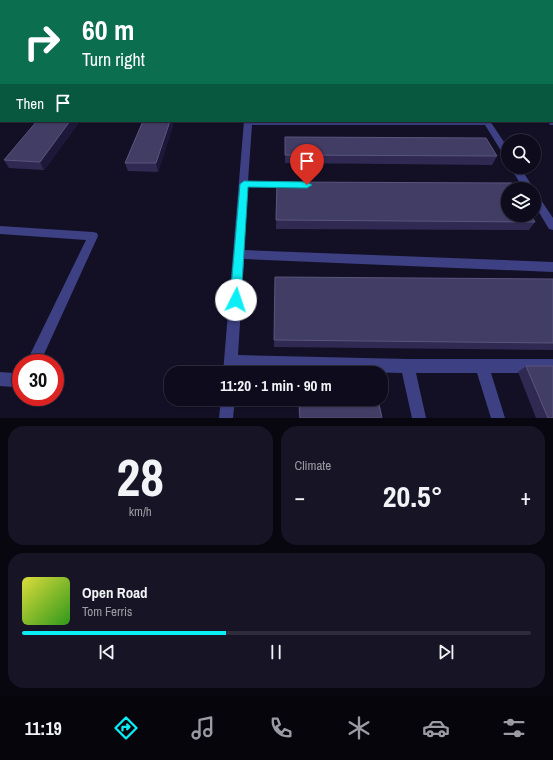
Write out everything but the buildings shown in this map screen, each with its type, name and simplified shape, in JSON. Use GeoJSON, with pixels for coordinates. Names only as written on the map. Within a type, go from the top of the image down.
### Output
{"type":"FeatureCollection","features":[{"type":"Feature","properties":{"kind":"street"},"geometry":{"type":"LineString","coordinates":[[231,366],[248,122],[487,122],[501,144]]}},
{"type":"Feature","properties":{"kind":"street"},"geometry":{"type":"LineString","coordinates":[[244,184],[299,185]]}},
{"type":"Feature","properties":{"kind":"street"},"geometry":{"type":"LineString","coordinates":[[488,186],[501,187]]}},
{"type":"Feature","properties":{"kind":"street"},"geometry":{"type":"LineString","coordinates":[[541,207],[553,226]]}},
{"type":"Feature","properties":{"kind":"street"},"geometry":{"type":"LineString","coordinates":[[0,230],[93,236],[37,354]]}},
{"type":"Feature","properties":{"kind":"street"},"geometry":{"type":"LineString","coordinates":[[239,254],[553,267]]}},
{"type":"Feature","properties":{"kind":"street"},"geometry":{"type":"LineString","coordinates":[[388,366],[553,366]]}},
{"type":"Feature","properties":{"kind":"street"},"geometry":{"type":"LineString","coordinates":[[408,366],[419,418]]}},
{"type":"Feature","properties":{"kind":"street"},"geometry":{"type":"LineString","coordinates":[[482,366],[498,418]]}},
{"type":"Feature","properties":{"kind":"street"},"geometry":{"type":"LineString","coordinates":[[0,379],[12,380]]}},
{"type":"Feature","properties":{"kind":"street"},"geometry":{"type":"LineString","coordinates":[[226,418],[227,406]]}},
{"type":"Feature","properties":{"kind":"route"},"geometry":{"type":"LineString","coordinates":[[236,300],[244,184],[307,185]]}}]}
